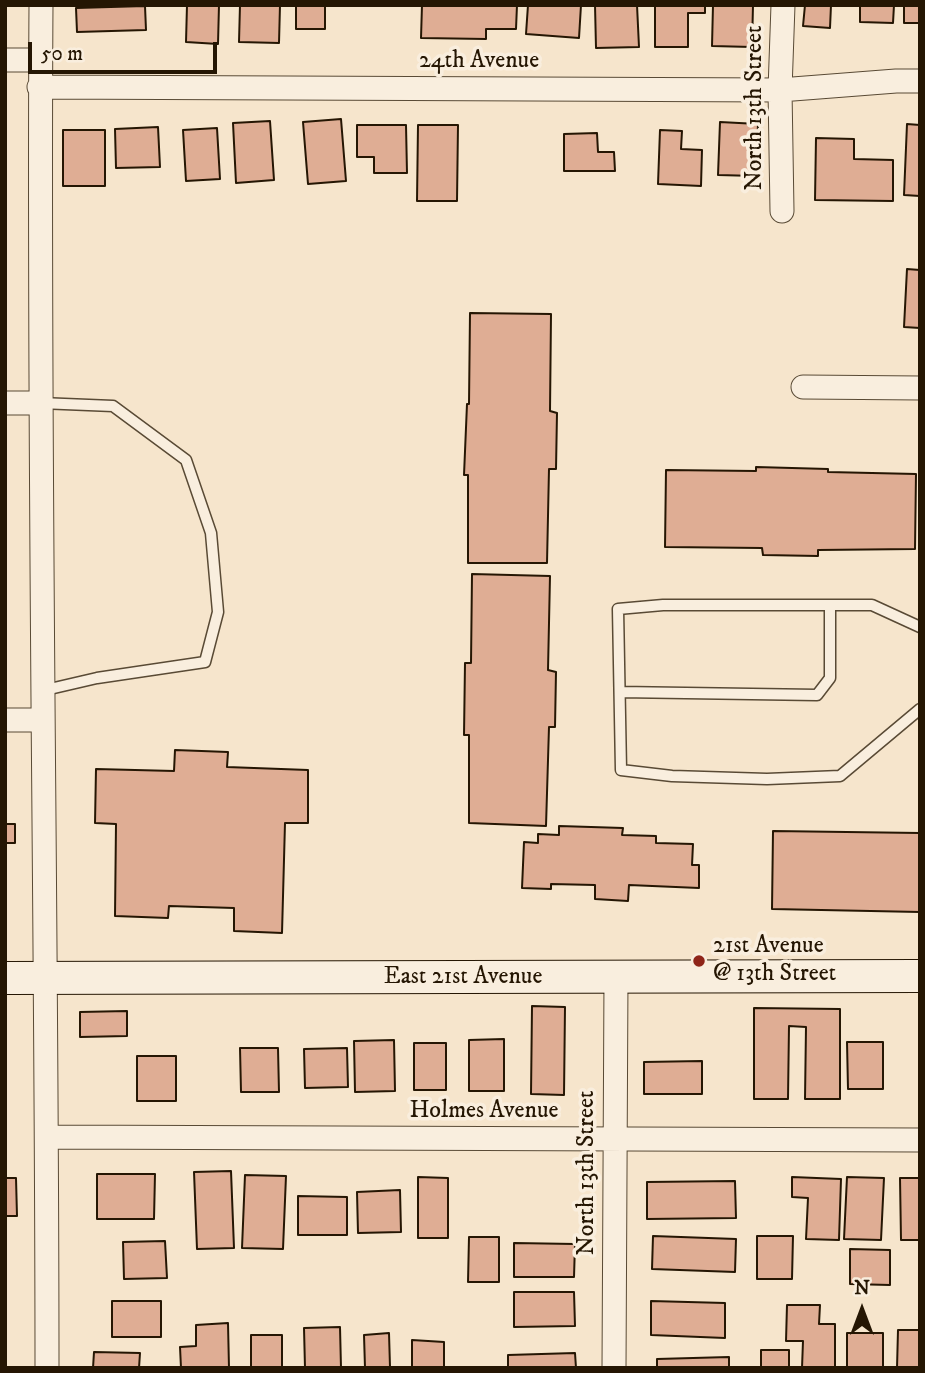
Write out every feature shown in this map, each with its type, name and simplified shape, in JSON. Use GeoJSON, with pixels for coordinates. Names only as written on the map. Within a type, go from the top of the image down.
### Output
{"type":"FeatureCollection","features":[{"type":"Feature","properties":{"kind":"street"},"geometry":{"type":"LineString","coordinates":[[41,5],[41,720],[47,1137],[47,1368]]}},
{"type":"Feature","properties":{"kind":"street","name":"North 13th Street"},"geometry":{"type":"LineString","coordinates":[[782,211],[780,90],[783,5]]}},
{"type":"Feature","properties":{"kind":"street"},"geometry":{"type":"LineString","coordinates":[[5,60],[40,60]]}},
{"type":"Feature","properties":{"kind":"street","name":"24th Avenue"},"geometry":{"type":"LineString","coordinates":[[39,87],[780,90],[920,81]]}},
{"type":"Feature","properties":{"kind":"street"},"geometry":{"type":"LineString","coordinates":[[803,387],[920,388]]}},
{"type":"Feature","properties":{"kind":"street"},"geometry":{"type":"LineString","coordinates":[[5,403],[40,403]]}},
{"type":"Feature","properties":{"kind":"street"},"geometry":{"type":"LineString","coordinates":[[5,720],[41,720]]}},
{"type":"Feature","properties":{"kind":"street","name":"East 21st Avenue"},"geometry":{"type":"LineString","coordinates":[[5,978],[920,976]]}},
{"type":"Feature","properties":{"kind":"street","name":"North 13th Street"},"geometry":{"type":"LineString","coordinates":[[614,1368],[617,978]]}},
{"type":"Feature","properties":{"kind":"street","name":"Holmes Avenue"},"geometry":{"type":"LineString","coordinates":[[47,1137],[920,1140]]}},
{"type":"Feature","properties":{"kind":"lane"},"geometry":{"type":"LineString","coordinates":[[40,403],[113,406],[186,460],[211,533],[218,612],[205,662],[97,678],[41,691]]}},
{"type":"Feature","properties":{"kind":"lane"},"geometry":{"type":"LineString","coordinates":[[920,627],[872,605],[663,605],[618,609],[621,770],[672,776],[768,779],[840,776],[920,709]]}},
{"type":"Feature","properties":{"kind":"lane"},"geometry":{"type":"LineString","coordinates":[[620,692],[817,695],[830,678],[830,605]]}},
{"type":"Feature","properties":{"kind":"building"},"geometry":{"type":"Polygon","coordinates":[[[187,5],[219,5],[218,44],[186,42],[187,5]]]}},
{"type":"Feature","properties":{"kind":"building"},"geometry":{"type":"Polygon","coordinates":[[[240,5],[280,5],[279,43],[239,42],[240,5]]]}},
{"type":"Feature","properties":{"kind":"building"},"geometry":{"type":"Polygon","coordinates":[[[296,5],[325,5],[325,29],[296,29],[296,5]]]}},
{"type":"Feature","properties":{"kind":"building"},"geometry":{"type":"Polygon","coordinates":[[[422,5],[517,5],[516,29],[486,29],[486,39],[421,38],[422,5]]]}},
{"type":"Feature","properties":{"kind":"building"},"geometry":{"type":"Polygon","coordinates":[[[528,5],[581,5],[579,38],[526,34],[528,5]]]}},
{"type":"Feature","properties":{"kind":"building"},"geometry":{"type":"Polygon","coordinates":[[[595,5],[637,5],[639,47],[596,48],[595,5]]]}},
{"type":"Feature","properties":{"kind":"building"},"geometry":{"type":"Polygon","coordinates":[[[655,5],[705,5],[705,13],[688,13],[688,47],[655,47],[655,5]]]}},
{"type":"Feature","properties":{"kind":"building"},"geometry":{"type":"Polygon","coordinates":[[[713,5],[753,5],[752,47],[712,46],[713,5]]]}},
{"type":"Feature","properties":{"kind":"building"},"geometry":{"type":"Polygon","coordinates":[[[805,5],[831,5],[830,28],[803,26],[805,5]]]}},
{"type":"Feature","properties":{"kind":"building"},"geometry":{"type":"Polygon","coordinates":[[[860,5],[894,5],[893,23],[860,22],[860,5]]]}},
{"type":"Feature","properties":{"kind":"building"},"geometry":{"type":"Polygon","coordinates":[[[904,5],[920,5],[920,23],[904,23],[904,5]]]}},
{"type":"Feature","properties":{"kind":"building"},"geometry":{"type":"Polygon","coordinates":[[[145,6],[146,30],[77,32],[76,8],[145,6]]]}},
{"type":"Feature","properties":{"kind":"building"},"geometry":{"type":"Polygon","coordinates":[[[341,119],[346,181],[308,184],[303,122],[341,119]]]}},
{"type":"Feature","properties":{"kind":"building"},"geometry":{"type":"Polygon","coordinates":[[[270,121],[274,180],[236,183],[233,123],[270,121]]]}},
{"type":"Feature","properties":{"kind":"building"},"geometry":{"type":"Polygon","coordinates":[[[720,122],[758,124],[756,176],[718,175],[720,122]]]}},
{"type":"Feature","properties":{"kind":"building"},"geometry":{"type":"Polygon","coordinates":[[[907,124],[920,125],[920,196],[904,195],[907,124]]]}},
{"type":"Feature","properties":{"kind":"building"},"geometry":{"type":"Polygon","coordinates":[[[357,125],[406,125],[407,173],[374,173],[374,157],[357,157],[357,125]]]}},
{"type":"Feature","properties":{"kind":"building"},"geometry":{"type":"Polygon","coordinates":[[[418,125],[458,125],[457,201],[417,201],[418,125]]]}},
{"type":"Feature","properties":{"kind":"building"},"geometry":{"type":"Polygon","coordinates":[[[158,127],[160,167],[116,168],[115,129],[158,127]]]}},
{"type":"Feature","properties":{"kind":"building"},"geometry":{"type":"Polygon","coordinates":[[[217,128],[220,179],[186,181],[183,130],[217,128]]]}},
{"type":"Feature","properties":{"kind":"building"},"geometry":{"type":"Polygon","coordinates":[[[63,130],[105,130],[105,186],[63,186],[63,130]]]}},
{"type":"Feature","properties":{"kind":"building"},"geometry":{"type":"Polygon","coordinates":[[[660,130],[682,131],[681,149],[702,150],[701,186],[658,184],[660,130]]]}},
{"type":"Feature","properties":{"kind":"building"},"geometry":{"type":"Polygon","coordinates":[[[597,133],[598,152],[614,152],[615,171],[564,171],[564,134],[597,133]]]}},
{"type":"Feature","properties":{"kind":"building"},"geometry":{"type":"Polygon","coordinates":[[[816,138],[854,139],[854,159],[893,160],[893,201],[815,200],[816,138]]]}},
{"type":"Feature","properties":{"kind":"building"},"geometry":{"type":"Polygon","coordinates":[[[907,269],[920,270],[920,328],[904,327],[907,269]]]}},
{"type":"Feature","properties":{"kind":"building"},"geometry":{"type":"Polygon","coordinates":[[[470,313],[551,314],[550,411],[557,413],[556,469],[549,469],[547,563],[468,563],[468,475],[464,475],[469,404],[470,313]]]}},
{"type":"Feature","properties":{"kind":"building"},"geometry":{"type":"Polygon","coordinates":[[[756,467],[916,474],[915,549],[818,550],[818,556],[763,555],[762,548],[665,547],[666,470],[756,471],[756,467]]]}},
{"type":"Feature","properties":{"kind":"building"},"geometry":{"type":"Polygon","coordinates":[[[472,574],[550,576],[548,670],[556,672],[555,727],[549,727],[546,826],[469,823],[469,735],[464,735],[465,663],[471,663],[472,574]]]}},
{"type":"Feature","properties":{"kind":"building"},"geometry":{"type":"Polygon","coordinates":[[[175,750],[228,752],[227,767],[308,770],[308,823],[285,823],[282,933],[234,931],[234,908],[169,906],[168,918],[115,916],[116,824],[95,823],[96,769],[174,771],[175,750]]]}},
{"type":"Feature","properties":{"kind":"building"},"geometry":{"type":"Polygon","coordinates":[[[5,824],[15,824],[15,843],[5,843],[5,824]]]}},
{"type":"Feature","properties":{"kind":"building"},"geometry":{"type":"Polygon","coordinates":[[[559,826],[623,828],[622,835],[656,836],[656,843],[693,844],[692,865],[699,865],[699,888],[629,885],[628,901],[595,899],[595,885],[551,884],[551,889],[522,888],[524,842],[538,843],[538,834],[559,835],[559,826]]]}},
{"type":"Feature","properties":{"kind":"building"},"geometry":{"type":"Polygon","coordinates":[[[773,831],[920,833],[920,912],[772,909],[773,831]]]}},
{"type":"Feature","properties":{"kind":"building"},"geometry":{"type":"Polygon","coordinates":[[[532,1006],[565,1007],[564,1095],[531,1094],[532,1006]]]}},
{"type":"Feature","properties":{"kind":"building"},"geometry":{"type":"Polygon","coordinates":[[[754,1008],[840,1009],[840,1099],[805,1099],[806,1027],[789,1026],[788,1099],[754,1099],[754,1008]]]}},
{"type":"Feature","properties":{"kind":"building"},"geometry":{"type":"Polygon","coordinates":[[[127,1011],[127,1036],[80,1037],[80,1012],[127,1011]]]}},
{"type":"Feature","properties":{"kind":"building"},"geometry":{"type":"Polygon","coordinates":[[[504,1039],[504,1091],[469,1091],[469,1040],[504,1039]]]}},
{"type":"Feature","properties":{"kind":"building"},"geometry":{"type":"Polygon","coordinates":[[[394,1040],[395,1091],[355,1092],[354,1041],[394,1040]]]}},
{"type":"Feature","properties":{"kind":"building"},"geometry":{"type":"Polygon","coordinates":[[[847,1042],[883,1042],[883,1089],[848,1089],[847,1042]]]}},
{"type":"Feature","properties":{"kind":"building"},"geometry":{"type":"Polygon","coordinates":[[[414,1043],[446,1043],[446,1090],[414,1090],[414,1043]]]}},
{"type":"Feature","properties":{"kind":"building"},"geometry":{"type":"Polygon","coordinates":[[[240,1048],[278,1048],[279,1092],[241,1092],[240,1048]]]}},
{"type":"Feature","properties":{"kind":"building"},"geometry":{"type":"Polygon","coordinates":[[[347,1048],[348,1087],[305,1088],[304,1049],[347,1048]]]}},
{"type":"Feature","properties":{"kind":"building"},"geometry":{"type":"Polygon","coordinates":[[[137,1056],[176,1056],[176,1101],[137,1101],[137,1056]]]}},
{"type":"Feature","properties":{"kind":"building"},"geometry":{"type":"Polygon","coordinates":[[[702,1061],[702,1094],[644,1094],[644,1062],[702,1061]]]}},
{"type":"Feature","properties":{"kind":"building"},"geometry":{"type":"Polygon","coordinates":[[[231,1171],[234,1248],[197,1249],[194,1172],[231,1171]]]}},
{"type":"Feature","properties":{"kind":"building"},"geometry":{"type":"Polygon","coordinates":[[[97,1174],[155,1174],[154,1219],[97,1219],[97,1174]]]}},
{"type":"Feature","properties":{"kind":"building"},"geometry":{"type":"Polygon","coordinates":[[[245,1175],[286,1176],[283,1249],[242,1248],[245,1175]]]}},
{"type":"Feature","properties":{"kind":"building"},"geometry":{"type":"Polygon","coordinates":[[[418,1177],[448,1178],[448,1238],[418,1238],[418,1177]]]}},
{"type":"Feature","properties":{"kind":"building"},"geometry":{"type":"Polygon","coordinates":[[[792,1177],[841,1179],[839,1240],[806,1239],[808,1198],[792,1197],[792,1177]]]}},
{"type":"Feature","properties":{"kind":"building"},"geometry":{"type":"Polygon","coordinates":[[[847,1177],[884,1178],[881,1240],[844,1239],[847,1177]]]}},
{"type":"Feature","properties":{"kind":"building"},"geometry":{"type":"Polygon","coordinates":[[[5,1178],[16,1178],[17,1216],[5,1216],[5,1178]]]}},
{"type":"Feature","properties":{"kind":"building"},"geometry":{"type":"Polygon","coordinates":[[[900,1178],[920,1178],[920,1240],[901,1240],[900,1178]]]}},
{"type":"Feature","properties":{"kind":"building"},"geometry":{"type":"Polygon","coordinates":[[[735,1181],[736,1218],[647,1219],[647,1182],[735,1181]]]}},
{"type":"Feature","properties":{"kind":"building"},"geometry":{"type":"Polygon","coordinates":[[[400,1190],[401,1232],[358,1233],[357,1192],[400,1190]]]}},
{"type":"Feature","properties":{"kind":"building"},"geometry":{"type":"Polygon","coordinates":[[[298,1196],[347,1197],[347,1235],[298,1235],[298,1196]]]}},
{"type":"Feature","properties":{"kind":"building"},"geometry":{"type":"Polygon","coordinates":[[[653,1236],[736,1239],[735,1272],[652,1269],[653,1236]]]}},
{"type":"Feature","properties":{"kind":"building"},"geometry":{"type":"Polygon","coordinates":[[[757,1236],[793,1236],[792,1279],[757,1279],[757,1236]]]}},
{"type":"Feature","properties":{"kind":"building"},"geometry":{"type":"Polygon","coordinates":[[[469,1237],[499,1237],[499,1282],[468,1282],[469,1237]]]}},
{"type":"Feature","properties":{"kind":"building"},"geometry":{"type":"Polygon","coordinates":[[[165,1241],[167,1278],[124,1279],[123,1242],[165,1241]]]}},
{"type":"Feature","properties":{"kind":"building"},"geometry":{"type":"Polygon","coordinates":[[[514,1243],[575,1244],[574,1277],[514,1277],[514,1243]]]}},
{"type":"Feature","properties":{"kind":"building"},"geometry":{"type":"Polygon","coordinates":[[[850,1249],[890,1250],[890,1285],[850,1284],[850,1249]]]}},
{"type":"Feature","properties":{"kind":"building"},"geometry":{"type":"Polygon","coordinates":[[[514,1292],[574,1292],[575,1326],[514,1327],[514,1292]]]}},
{"type":"Feature","properties":{"kind":"building"},"geometry":{"type":"Polygon","coordinates":[[[112,1301],[161,1301],[161,1337],[112,1337],[112,1301]]]}},
{"type":"Feature","properties":{"kind":"building"},"geometry":{"type":"Polygon","coordinates":[[[651,1301],[725,1303],[725,1338],[651,1335],[651,1301]]]}},
{"type":"Feature","properties":{"kind":"building"},"geometry":{"type":"Polygon","coordinates":[[[787,1305],[820,1305],[819,1324],[835,1324],[835,1368],[802,1368],[803,1341],[786,1341],[787,1305]]]}},
{"type":"Feature","properties":{"kind":"building"},"geometry":{"type":"Polygon","coordinates":[[[228,1323],[229,1368],[181,1368],[180,1347],[196,1346],[196,1325],[228,1323]]]}},
{"type":"Feature","properties":{"kind":"building"},"geometry":{"type":"Polygon","coordinates":[[[340,1327],[341,1368],[305,1368],[304,1328],[340,1327]]]}},
{"type":"Feature","properties":{"kind":"building"},"geometry":{"type":"Polygon","coordinates":[[[898,1330],[920,1330],[920,1368],[897,1368],[898,1330]]]}},
{"type":"Feature","properties":{"kind":"building"},"geometry":{"type":"Polygon","coordinates":[[[389,1333],[390,1367],[365,1368],[364,1335],[389,1333]]]}},
{"type":"Feature","properties":{"kind":"building"},"geometry":{"type":"Polygon","coordinates":[[[847,1333],[883,1333],[883,1368],[847,1368],[847,1333]]]}},
{"type":"Feature","properties":{"kind":"building"},"geometry":{"type":"Polygon","coordinates":[[[251,1335],[282,1335],[282,1368],[251,1368],[251,1335]]]}},
{"type":"Feature","properties":{"kind":"building"},"geometry":{"type":"Polygon","coordinates":[[[412,1340],[444,1342],[444,1368],[412,1368],[412,1340]]]}},
{"type":"Feature","properties":{"kind":"building"},"geometry":{"type":"Polygon","coordinates":[[[761,1350],[789,1350],[789,1368],[761,1368],[761,1350]]]}},
{"type":"Feature","properties":{"kind":"building"},"geometry":{"type":"Polygon","coordinates":[[[94,1352],[140,1353],[139,1368],[93,1368],[94,1352]]]}},
{"type":"Feature","properties":{"kind":"building"},"geometry":{"type":"Polygon","coordinates":[[[575,1353],[576,1368],[508,1368],[508,1355],[575,1353]]]}},
{"type":"Feature","properties":{"kind":"building"},"geometry":{"type":"Polygon","coordinates":[[[729,1357],[729,1368],[657,1368],[657,1359],[729,1357]]]}},
{"type":"Feature","properties":{"kind":"place","name":"21st Avenue @ 13th Street"},"geometry":{"type":"Point","coordinates":[699,961]}}]}
